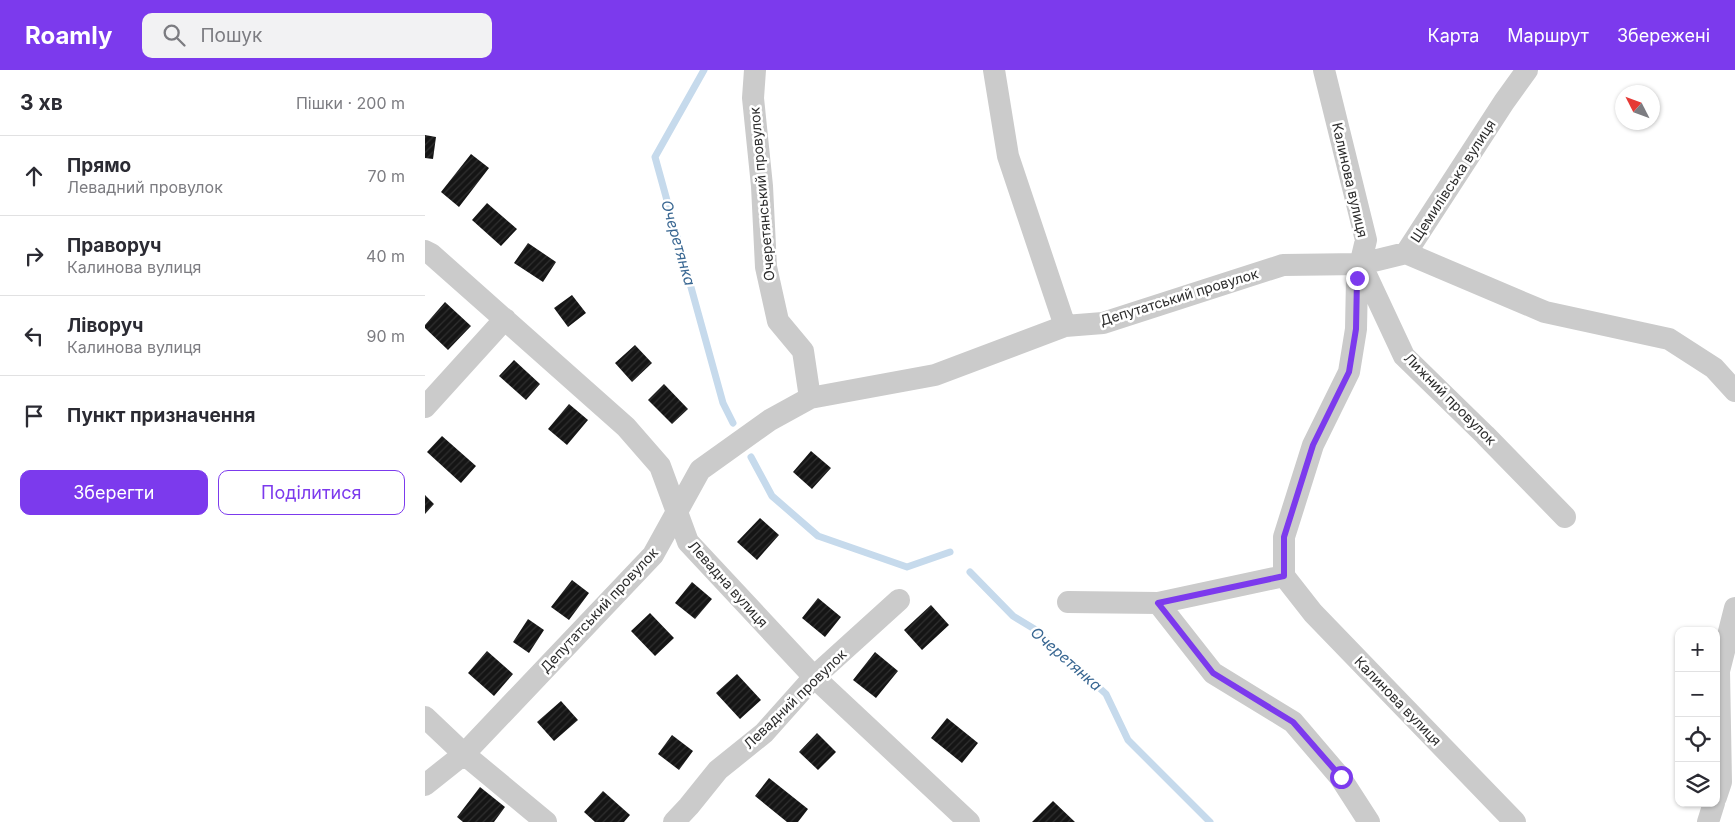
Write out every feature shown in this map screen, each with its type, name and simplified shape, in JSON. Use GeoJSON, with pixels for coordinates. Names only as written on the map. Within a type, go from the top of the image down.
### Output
{"type":"FeatureCollection","features":[{"type":"Feature","properties":{"kind":"street","name":"Очеретянський провулок"},"geometry":{"type":"LineString","coordinates":[[755,70],[753,98],[762,186],[766,267],[778,321],[803,351],[810,398]]}},
{"type":"Feature","properties":{"kind":"street"},"geometry":{"type":"LineString","coordinates":[[993,70],[1009,156],[1065,326]]}},
{"type":"Feature","properties":{"kind":"street","name":"Калинова вулиця"},"geometry":{"type":"LineString","coordinates":[[1324,70],[1366,240],[1357,278],[1356,329],[1349,372],[1313,445],[1284,537],[1284,576],[1313,613],[1515,822]]}},
{"type":"Feature","properties":{"kind":"street","name":"Щемилівська вулиця"},"geometry":{"type":"LineString","coordinates":[[1361,264],[1406,253],[1503,102],[1527,70]]}},
{"type":"Feature","properties":{"kind":"street","name":"Левадна вулиця"},"geometry":{"type":"LineString","coordinates":[[425,251],[431,254],[626,427],[660,466],[688,542],[814,678],[969,822]]}},
{"type":"Feature","properties":{"kind":"street"},"geometry":{"type":"LineString","coordinates":[[1406,253],[1545,312],[1669,339],[1715,368],[1735,391]]}},
{"type":"Feature","properties":{"kind":"street","name":"Депутатський провулок"},"geometry":{"type":"LineString","coordinates":[[425,785],[464,754],[653,555],[700,470],[770,420],[810,398],[935,375],[1065,326],[1103,323],[1283,265],[1361,264]]}},
{"type":"Feature","properties":{"kind":"street","name":"Лижний провулок"},"geometry":{"type":"LineString","coordinates":[[1361,264],[1404,356],[1565,517]]}},
{"type":"Feature","properties":{"kind":"street"},"geometry":{"type":"LineString","coordinates":[[425,407],[505,319]]}},
{"type":"Feature","properties":{"kind":"street"},"geometry":{"type":"LineString","coordinates":[[1067,602],[1158,603],[1284,576]]}},
{"type":"Feature","properties":{"kind":"street","name":"Левадний провулок"},"geometry":{"type":"LineString","coordinates":[[673,822],[689,806],[718,770],[764,733],[814,678],[899,600]]}},
{"type":"Feature","properties":{"kind":"street"},"geometry":{"type":"LineString","coordinates":[[1158,603],[1213,673],[1293,722],[1341,777],[1369,822]]}},
{"type":"Feature","properties":{"kind":"street"},"geometry":{"type":"LineString","coordinates":[[1720,785],[1719,671],[1735,608]]}},
{"type":"Feature","properties":{"kind":"street"},"geometry":{"type":"LineString","coordinates":[[425,717],[464,754],[546,822]]}},
{"type":"Feature","properties":{"kind":"street"},"geometry":{"type":"LineString","coordinates":[[1708,822],[1713,807]]}},
{"type":"Feature","properties":{"kind":"building"},"geometry":{"type":"Polygon","coordinates":[[[425,135],[436,137],[433,159],[425,158],[425,135]]]}},
{"type":"Feature","properties":{"kind":"building"},"geometry":{"type":"Polygon","coordinates":[[[471,154],[489,168],[459,207],[441,192],[471,154]]]}},
{"type":"Feature","properties":{"kind":"building"},"geometry":{"type":"Polygon","coordinates":[[[487,203],[517,229],[501,246],[472,220],[487,203]]]}},
{"type":"Feature","properties":{"kind":"building"},"geometry":{"type":"Polygon","coordinates":[[[528,243],[556,262],[543,282],[514,263],[528,243]]]}},
{"type":"Feature","properties":{"kind":"building"},"geometry":{"type":"Polygon","coordinates":[[[572,295],[586,313],[568,327],[554,308],[572,295]]]}},
{"type":"Feature","properties":{"kind":"building"},"geometry":{"type":"Polygon","coordinates":[[[445,302],[471,326],[448,350],[425,328],[425,325],[445,302]]]}},
{"type":"Feature","properties":{"kind":"building"},"geometry":{"type":"Polygon","coordinates":[[[635,345],[652,363],[632,382],[615,363],[635,345]]]}},
{"type":"Feature","properties":{"kind":"building"},"geometry":{"type":"Polygon","coordinates":[[[514,360],[540,384],[526,400],[499,376],[514,360]]]}},
{"type":"Feature","properties":{"kind":"building"},"geometry":{"type":"Polygon","coordinates":[[[664,384],[688,409],[672,424],[648,400],[664,384]]]}},
{"type":"Feature","properties":{"kind":"building"},"geometry":{"type":"Polygon","coordinates":[[[569,404],[588,420],[567,445],[548,429],[569,404]]]}},
{"type":"Feature","properties":{"kind":"building"},"geometry":{"type":"Polygon","coordinates":[[[442,436],[476,466],[461,483],[427,452],[442,436]]]}},
{"type":"Feature","properties":{"kind":"building"},"geometry":{"type":"Polygon","coordinates":[[[811,451],[831,468],[812,489],[793,472],[811,451]]]}},
{"type":"Feature","properties":{"kind":"building"},"geometry":{"type":"Polygon","coordinates":[[[425,495],[434,504],[425,514],[425,495]]]}},
{"type":"Feature","properties":{"kind":"building"},"geometry":{"type":"Polygon","coordinates":[[[760,518],[779,535],[757,560],[737,542],[760,518]]]}},
{"type":"Feature","properties":{"kind":"building"},"geometry":{"type":"Polygon","coordinates":[[[572,580],[589,593],[569,620],[551,607],[572,580]]]}},
{"type":"Feature","properties":{"kind":"building"},"geometry":{"type":"Polygon","coordinates":[[[692,582],[712,599],[695,619],[675,603],[692,582]]]}},
{"type":"Feature","properties":{"kind":"building"},"geometry":{"type":"Polygon","coordinates":[[[818,598],[841,617],[825,637],[802,618],[818,598]]]}},
{"type":"Feature","properties":{"kind":"building"},"geometry":{"type":"Polygon","coordinates":[[[931,605],[949,625],[922,650],[904,630],[931,605]]]}},
{"type":"Feature","properties":{"kind":"building"},"geometry":{"type":"Polygon","coordinates":[[[650,613],[674,638],[655,656],[631,631],[650,613]]]}},
{"type":"Feature","properties":{"kind":"building"},"geometry":{"type":"Polygon","coordinates":[[[528,619],[544,630],[529,653],[513,642],[528,619]]]}},
{"type":"Feature","properties":{"kind":"building"},"geometry":{"type":"Polygon","coordinates":[[[487,651],[513,674],[494,696],[468,673],[487,651]]]}},
{"type":"Feature","properties":{"kind":"building"},"geometry":{"type":"Polygon","coordinates":[[[875,652],[898,671],[876,698],[853,680],[875,652]]]}},
{"type":"Feature","properties":{"kind":"building"},"geometry":{"type":"Polygon","coordinates":[[[737,674],[761,700],[740,719],[716,693],[737,674]]]}},
{"type":"Feature","properties":{"kind":"building"},"geometry":{"type":"Polygon","coordinates":[[[561,701],[578,720],[554,741],[537,722],[561,701]]]}},
{"type":"Feature","properties":{"kind":"building"},"geometry":{"type":"Polygon","coordinates":[[[947,718],[978,743],[962,763],[931,738],[947,718]]]}},
{"type":"Feature","properties":{"kind":"building"},"geometry":{"type":"Polygon","coordinates":[[[817,733],[836,752],[818,770],[799,752],[817,733]]]}},
{"type":"Feature","properties":{"kind":"building"},"geometry":{"type":"Polygon","coordinates":[[[672,735],[693,751],[679,770],[658,754],[672,735]]]}},
{"type":"Feature","properties":{"kind":"building"},"geometry":{"type":"Polygon","coordinates":[[[769,778],[808,809],[798,822],[787,822],[755,796],[769,778]]]}},
{"type":"Feature","properties":{"kind":"building"},"geometry":{"type":"Polygon","coordinates":[[[480,787],[505,807],[494,822],[463,822],[457,817],[480,787]]]}},
{"type":"Feature","properties":{"kind":"building"},"geometry":{"type":"Polygon","coordinates":[[[603,791],[630,815],[624,822],[595,822],[584,812],[603,791]]]}},
{"type":"Feature","properties":{"kind":"building"},"geometry":{"type":"Polygon","coordinates":[[[1053,801],[1075,822],[1032,822],[1053,801]]]}},
{"type":"Feature","properties":{"kind":"waterway","name":"Очеретянка"},"geometry":{"type":"LineString","coordinates":[[704,70],[655,157],[723,403],[733,423]]}},
{"type":"Feature","properties":{"kind":"waterway","name":"Очеретянка"},"geometry":{"type":"LineString","coordinates":[[751,457],[772,496],[818,536],[907,567],[950,552]]}},
{"type":"Feature","properties":{"kind":"waterway","name":"Очеретянка"},"geometry":{"type":"LineString","coordinates":[[970,572],[1013,616],[1036,630],[1106,694],[1128,740],[1210,822]]}},
{"type":"Feature","properties":{"kind":"route"},"geometry":{"type":"LineString","coordinates":[[1341,777],[1293,722],[1213,673],[1158,603],[1284,576],[1284,537],[1313,445],[1349,372],[1356,329],[1357,278]]}}]}
